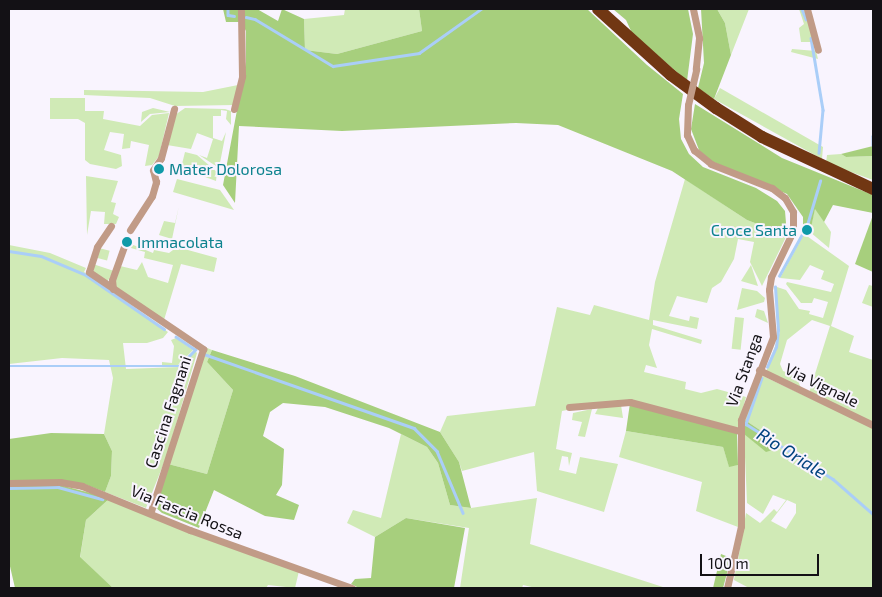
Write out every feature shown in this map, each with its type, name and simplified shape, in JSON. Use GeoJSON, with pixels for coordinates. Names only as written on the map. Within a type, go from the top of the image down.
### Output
{"type":"FeatureCollection","features":[{"type":"Feature","properties":{"kind":"highway"},"geometry":{"type":"LineString","coordinates":[[598,9],[671,75],[716,108],[762,138],[873,189]]}},
{"type":"Feature","properties":{"kind":"street"},"geometry":{"type":"LineString","coordinates":[[234,109],[242,76],[241,9]]}},
{"type":"Feature","properties":{"kind":"street","name":"Via Stanga"},"geometry":{"type":"LineString","coordinates":[[693,9],[699,38],[696,69],[688,105],[687,135],[694,150],[711,164],[772,188],[785,198],[793,212],[793,231],[771,277],[769,300],[772,337],[758,370],[741,420],[741,526],[727,588]]}},
{"type":"Feature","properties":{"kind":"street"},"geometry":{"type":"LineString","coordinates":[[806,9],[818,50]]}},
{"type":"Feature","properties":{"kind":"street"},"geometry":{"type":"LineString","coordinates":[[130,230],[152,196],[156,182],[153,170],[161,158],[174,109]]}},
{"type":"Feature","properties":{"kind":"street"},"geometry":{"type":"LineString","coordinates":[[111,226],[97,247],[89,272],[113,289]]}},
{"type":"Feature","properties":{"kind":"street"},"geometry":{"type":"LineString","coordinates":[[113,289],[112,280],[126,242]]}},
{"type":"Feature","properties":{"kind":"street","name":"Cascina Fagnani"},"geometry":{"type":"LineString","coordinates":[[113,289],[202,349],[151,511]]}},
{"type":"Feature","properties":{"kind":"street","name":"Via Vignale"},"geometry":{"type":"LineString","coordinates":[[758,370],[873,425]]}},
{"type":"Feature","properties":{"kind":"street"},"geometry":{"type":"LineString","coordinates":[[569,407],[630,402],[740,431]]}},
{"type":"Feature","properties":{"kind":"street","name":"Via Fascia Rossa"},"geometry":{"type":"LineString","coordinates":[[9,483],[60,482],[82,486],[151,511],[190,530],[352,588]]}},
{"type":"Feature","properties":{"kind":"green space"},"geometry":{"type":"Polygon","coordinates":[[[223,9],[257,9],[278,21],[282,9],[304,19],[305,50],[337,54],[422,31],[419,9],[587,9],[647,65],[683,94],[679,119],[681,139],[689,154],[703,167],[756,188],[777,201],[785,211],[787,235],[747,220],[672,171],[558,125],[516,123],[342,131],[239,126],[235,203],[223,185],[246,62],[246,31],[241,22],[226,22],[223,9]]]}},
{"type":"Feature","properties":{"kind":"green space"},"geometry":{"type":"Polygon","coordinates":[[[345,9],[419,9],[422,31],[337,54],[305,50],[304,19],[344,15],[345,9]]]}},
{"type":"Feature","properties":{"kind":"green space"},"geometry":{"type":"Polygon","coordinates":[[[613,9],[688,9],[693,34],[687,81],[632,33],[626,20],[613,9]]]}},
{"type":"Feature","properties":{"kind":"green space"},"geometry":{"type":"Polygon","coordinates":[[[701,9],[717,9],[725,23],[731,55],[714,99],[698,88],[704,63],[701,9]]]}},
{"type":"Feature","properties":{"kind":"green space"},"geometry":{"type":"Polygon","coordinates":[[[717,9],[749,9],[731,55],[725,23],[717,9]]]}},
{"type":"Feature","properties":{"kind":"green space"},"geometry":{"type":"Polygon","coordinates":[[[799,9],[804,9],[814,42],[801,42],[799,28],[804,24],[799,9]]]}},
{"type":"Feature","properties":{"kind":"green space"},"geometry":{"type":"Polygon","coordinates":[[[792,49],[816,51],[818,59],[791,52],[792,49]]]}},
{"type":"Feature","properties":{"kind":"green space"},"geometry":{"type":"Polygon","coordinates":[[[238,85],[234,105],[175,106],[150,98],[84,95],[84,90],[203,92],[238,85]]]}},
{"type":"Feature","properties":{"kind":"green space"},"geometry":{"type":"Polygon","coordinates":[[[720,88],[823,147],[822,159],[714,99],[720,88]]]}},
{"type":"Feature","properties":{"kind":"green space"},"geometry":{"type":"Polygon","coordinates":[[[50,98],[85,98],[85,111],[104,111],[103,119],[140,126],[152,115],[169,113],[159,156],[152,165],[145,166],[149,145],[131,141],[130,148],[122,149],[124,134],[110,132],[104,150],[121,155],[122,166],[116,169],[90,164],[85,160],[85,123],[78,119],[50,119],[50,98]]]}},
{"type":"Feature","properties":{"kind":"green space"},"geometry":{"type":"Polygon","coordinates":[[[695,104],[782,158],[873,195],[873,213],[833,205],[824,222],[815,209],[811,228],[803,226],[803,217],[787,194],[711,161],[699,150],[691,129],[695,104]]]}},
{"type":"Feature","properties":{"kind":"green space"},"geometry":{"type":"Polygon","coordinates":[[[153,108],[170,112],[150,114],[141,122],[142,112],[153,108]]]}},
{"type":"Feature","properties":{"kind":"green space"},"geometry":{"type":"Polygon","coordinates":[[[185,108],[225,109],[231,111],[231,125],[226,119],[227,111],[221,110],[221,116],[213,116],[213,138],[222,141],[226,132],[219,168],[199,155],[207,158],[213,139],[197,133],[191,149],[167,145],[175,115],[185,108]]]}},
{"type":"Feature","properties":{"kind":"green space"},"geometry":{"type":"Polygon","coordinates":[[[873,146],[873,156],[846,157],[841,154],[873,146]]]}},
{"type":"Feature","properties":{"kind":"green space"},"geometry":{"type":"Polygon","coordinates":[[[185,152],[197,155],[217,172],[216,181],[181,168],[185,152]]]}},
{"type":"Feature","properties":{"kind":"green space"},"geometry":{"type":"Polygon","coordinates":[[[841,154],[846,157],[873,156],[873,180],[826,163],[827,155],[841,154]]]}},
{"type":"Feature","properties":{"kind":"green space"},"geometry":{"type":"Polygon","coordinates":[[[86,176],[118,181],[111,202],[116,203],[113,214],[119,217],[116,224],[104,224],[105,212],[91,211],[87,235],[86,176]]]}},
{"type":"Feature","properties":{"kind":"green space"},"geometry":{"type":"Polygon","coordinates":[[[177,179],[220,190],[234,210],[173,192],[177,179]]]}},
{"type":"Feature","properties":{"kind":"green space"},"geometry":{"type":"Polygon","coordinates":[[[685,179],[747,220],[787,235],[762,286],[750,262],[754,242],[738,239],[734,259],[721,282],[712,288],[707,303],[677,296],[669,316],[689,321],[690,316],[699,318],[697,329],[653,320],[653,325],[702,340],[701,344],[652,329],[649,345],[657,368],[646,365],[644,372],[686,382],[685,389],[701,393],[717,389],[746,397],[737,430],[629,401],[567,405],[567,410],[562,411],[556,449],[572,453],[569,466],[568,457],[562,456],[559,470],[576,474],[580,457],[618,464],[604,512],[537,491],[534,452],[462,471],[459,462],[440,432],[447,416],[535,406],[557,307],[590,315],[594,305],[649,320],[655,282],[685,179]]]}},
{"type":"Feature","properties":{"kind":"green space"},"geometry":{"type":"Polygon","coordinates":[[[179,206],[172,239],[159,235],[164,221],[175,223],[179,206]]]}},
{"type":"Feature","properties":{"kind":"green space"},"geometry":{"type":"Polygon","coordinates":[[[815,208],[831,232],[829,248],[810,232],[815,208]]]}},
{"type":"Feature","properties":{"kind":"green space"},"geometry":{"type":"Polygon","coordinates":[[[873,215],[873,272],[855,264],[873,215]]]}},
{"type":"Feature","properties":{"kind":"green space"},"geometry":{"type":"Polygon","coordinates":[[[804,234],[849,266],[831,326],[854,336],[849,352],[873,360],[873,423],[809,393],[830,326],[812,320],[787,340],[780,364],[783,371],[796,376],[801,388],[766,372],[780,332],[776,312],[777,287],[786,290],[799,309],[810,311],[809,314],[823,318],[828,302],[814,298],[812,303],[801,303],[786,284],[787,282],[831,292],[834,284],[821,279],[824,271],[810,265],[800,280],[780,278],[804,234]]]}},
{"type":"Feature","properties":{"kind":"green space"},"geometry":{"type":"Polygon","coordinates":[[[126,242],[153,253],[154,250],[169,253],[177,247],[217,258],[214,272],[181,264],[164,320],[115,286],[115,278],[120,266],[137,270],[142,262],[148,277],[168,283],[173,265],[144,258],[145,252],[131,248],[126,242]]]}},
{"type":"Feature","properties":{"kind":"green space"},"geometry":{"type":"Polygon","coordinates":[[[9,245],[50,253],[86,268],[84,272],[168,332],[163,338],[147,343],[123,343],[126,369],[179,367],[195,351],[197,353],[167,455],[146,508],[105,492],[111,476],[112,451],[104,434],[113,378],[109,360],[62,358],[9,364],[9,245]]]}},
{"type":"Feature","properties":{"kind":"green space"},"geometry":{"type":"Polygon","coordinates":[[[99,248],[110,251],[107,261],[96,258],[99,248]]]}},
{"type":"Feature","properties":{"kind":"green space"},"geometry":{"type":"Polygon","coordinates":[[[93,264],[114,271],[107,282],[94,275],[93,264]]]}},
{"type":"Feature","properties":{"kind":"green space"},"geometry":{"type":"Polygon","coordinates":[[[751,265],[758,286],[741,281],[751,265]]]}},
{"type":"Feature","properties":{"kind":"green space"},"geometry":{"type":"Polygon","coordinates":[[[869,285],[873,286],[873,307],[862,303],[869,285]]]}},
{"type":"Feature","properties":{"kind":"green space"},"geometry":{"type":"Polygon","coordinates":[[[742,288],[757,291],[765,298],[764,302],[737,310],[742,288]]]}},
{"type":"Feature","properties":{"kind":"green space"},"geometry":{"type":"Polygon","coordinates":[[[757,309],[764,311],[768,323],[755,317],[757,309]]]}},
{"type":"Feature","properties":{"kind":"green space"},"geometry":{"type":"Polygon","coordinates":[[[735,317],[744,318],[741,350],[732,349],[735,317]]]}},
{"type":"Feature","properties":{"kind":"green space"},"geometry":{"type":"Polygon","coordinates":[[[176,338],[193,350],[178,365],[162,365],[162,362],[172,363],[174,346],[171,340],[176,338]]]}},
{"type":"Feature","properties":{"kind":"green space"},"geometry":{"type":"Polygon","coordinates":[[[205,347],[212,350],[207,362],[233,390],[207,474],[168,464],[205,347]]]}},
{"type":"Feature","properties":{"kind":"green space"},"geometry":{"type":"Polygon","coordinates":[[[212,350],[295,376],[440,432],[459,462],[471,508],[450,505],[438,463],[427,447],[389,428],[325,407],[283,403],[270,412],[263,436],[284,449],[282,485],[276,495],[299,505],[294,520],[265,516],[214,490],[199,528],[162,513],[155,507],[168,464],[207,474],[233,390],[207,362],[212,350]]]}},
{"type":"Feature","properties":{"kind":"green space"},"geometry":{"type":"Polygon","coordinates":[[[763,376],[873,428],[873,588],[749,588],[734,580],[737,562],[715,588],[738,560],[746,513],[760,523],[774,509],[777,512],[786,500],[773,495],[763,514],[747,503],[744,434],[778,442],[745,420],[759,377],[763,376]],[[787,500],[771,521],[786,529],[796,513],[796,504],[787,500]]]}},
{"type":"Feature","properties":{"kind":"green space"},"geometry":{"type":"Polygon","coordinates":[[[630,403],[737,431],[738,465],[729,467],[723,447],[626,431],[630,403]]]}},
{"type":"Feature","properties":{"kind":"green space"},"geometry":{"type":"Polygon","coordinates":[[[621,405],[623,418],[595,414],[598,408],[621,405]]]}},
{"type":"Feature","properties":{"kind":"green space"},"geometry":{"type":"Polygon","coordinates":[[[592,409],[585,437],[578,436],[582,422],[572,420],[573,413],[592,409]]]}},
{"type":"Feature","properties":{"kind":"green space"},"geometry":{"type":"Polygon","coordinates":[[[745,420],[778,442],[779,448],[766,452],[744,434],[745,420]]]}},
{"type":"Feature","properties":{"kind":"green space"},"geometry":{"type":"Polygon","coordinates":[[[626,431],[723,447],[729,466],[738,465],[738,527],[696,511],[702,482],[619,457],[626,431]]]}},
{"type":"Feature","properties":{"kind":"green space"},"geometry":{"type":"Polygon","coordinates":[[[51,433],[104,434],[112,451],[111,476],[105,492],[84,484],[9,481],[9,439],[51,433]]]}},
{"type":"Feature","properties":{"kind":"green space"},"geometry":{"type":"Polygon","coordinates":[[[401,434],[427,447],[438,463],[450,505],[471,508],[537,498],[530,544],[666,588],[536,588],[523,585],[522,588],[460,588],[469,528],[406,518],[375,537],[347,523],[353,510],[381,518],[401,434]]]}},
{"type":"Feature","properties":{"kind":"green space"},"geometry":{"type":"Polygon","coordinates":[[[60,485],[110,498],[86,520],[80,557],[113,588],[15,588],[9,562],[9,486],[60,485]]]}},
{"type":"Feature","properties":{"kind":"green space"},"geometry":{"type":"Polygon","coordinates":[[[110,498],[299,571],[295,588],[268,585],[266,588],[113,588],[80,558],[86,520],[110,498]]]}},
{"type":"Feature","properties":{"kind":"green space"},"geometry":{"type":"Polygon","coordinates":[[[406,518],[465,528],[454,588],[359,588],[351,584],[355,579],[371,578],[375,537],[406,518]]]}},
{"type":"Feature","properties":{"kind":"green space"},"geometry":{"type":"Polygon","coordinates":[[[721,554],[731,558],[723,588],[713,588],[721,554]]]}},
{"type":"Feature","properties":{"kind":"waterway"},"geometry":{"type":"LineString","coordinates":[[228,9],[228,15],[234,16]]}},
{"type":"Feature","properties":{"kind":"waterway"},"geometry":{"type":"LineString","coordinates":[[246,17],[255,19],[333,66],[419,53],[481,9]]}},
{"type":"Feature","properties":{"kind":"waterway","name":"Rio Oriale"},"geometry":{"type":"LineString","coordinates":[[802,9],[806,19]]}},
{"type":"Feature","properties":{"kind":"waterway","name":"Rio Oriale"},"geometry":{"type":"LineString","coordinates":[[811,38],[823,110],[819,153]]}},
{"type":"Feature","properties":{"kind":"waterway"},"geometry":{"type":"LineString","coordinates":[[873,136],[873,145]]}},
{"type":"Feature","properties":{"kind":"waterway","name":"Rio Oriale"},"geometry":{"type":"LineString","coordinates":[[779,276],[807,225],[820,181]]}},
{"type":"Feature","properties":{"kind":"waterway"},"geometry":{"type":"LineString","coordinates":[[9,251],[41,256],[86,275],[164,329]]}},
{"type":"Feature","properties":{"kind":"waterway","name":"Rio Oriale"},"geometry":{"type":"LineString","coordinates":[[767,367],[776,347],[778,330],[775,287]]}},
{"type":"Feature","properties":{"kind":"waterway"},"geometry":{"type":"LineString","coordinates":[[9,366],[179,366],[195,350],[176,337]]}},
{"type":"Feature","properties":{"kind":"waterway"},"geometry":{"type":"LineString","coordinates":[[204,354],[414,428],[437,451],[463,513]]}},
{"type":"Feature","properties":{"kind":"waterway","name":"Rio Oriale"},"geometry":{"type":"LineString","coordinates":[[762,378],[746,424],[833,479],[873,514]]}},
{"type":"Feature","properties":{"kind":"waterway"},"geometry":{"type":"LineString","coordinates":[[9,488],[58,487],[102,499]]}},
{"type":"Feature","properties":{"kind":"place","name":"Mater Dolorosa"},"geometry":{"type":"Point","coordinates":[159,169]}},
{"type":"Feature","properties":{"kind":"place","name":"Croce Santa"},"geometry":{"type":"Point","coordinates":[807,230]}},
{"type":"Feature","properties":{"kind":"place","name":"Immacolata"},"geometry":{"type":"Point","coordinates":[127,242]}}]}
